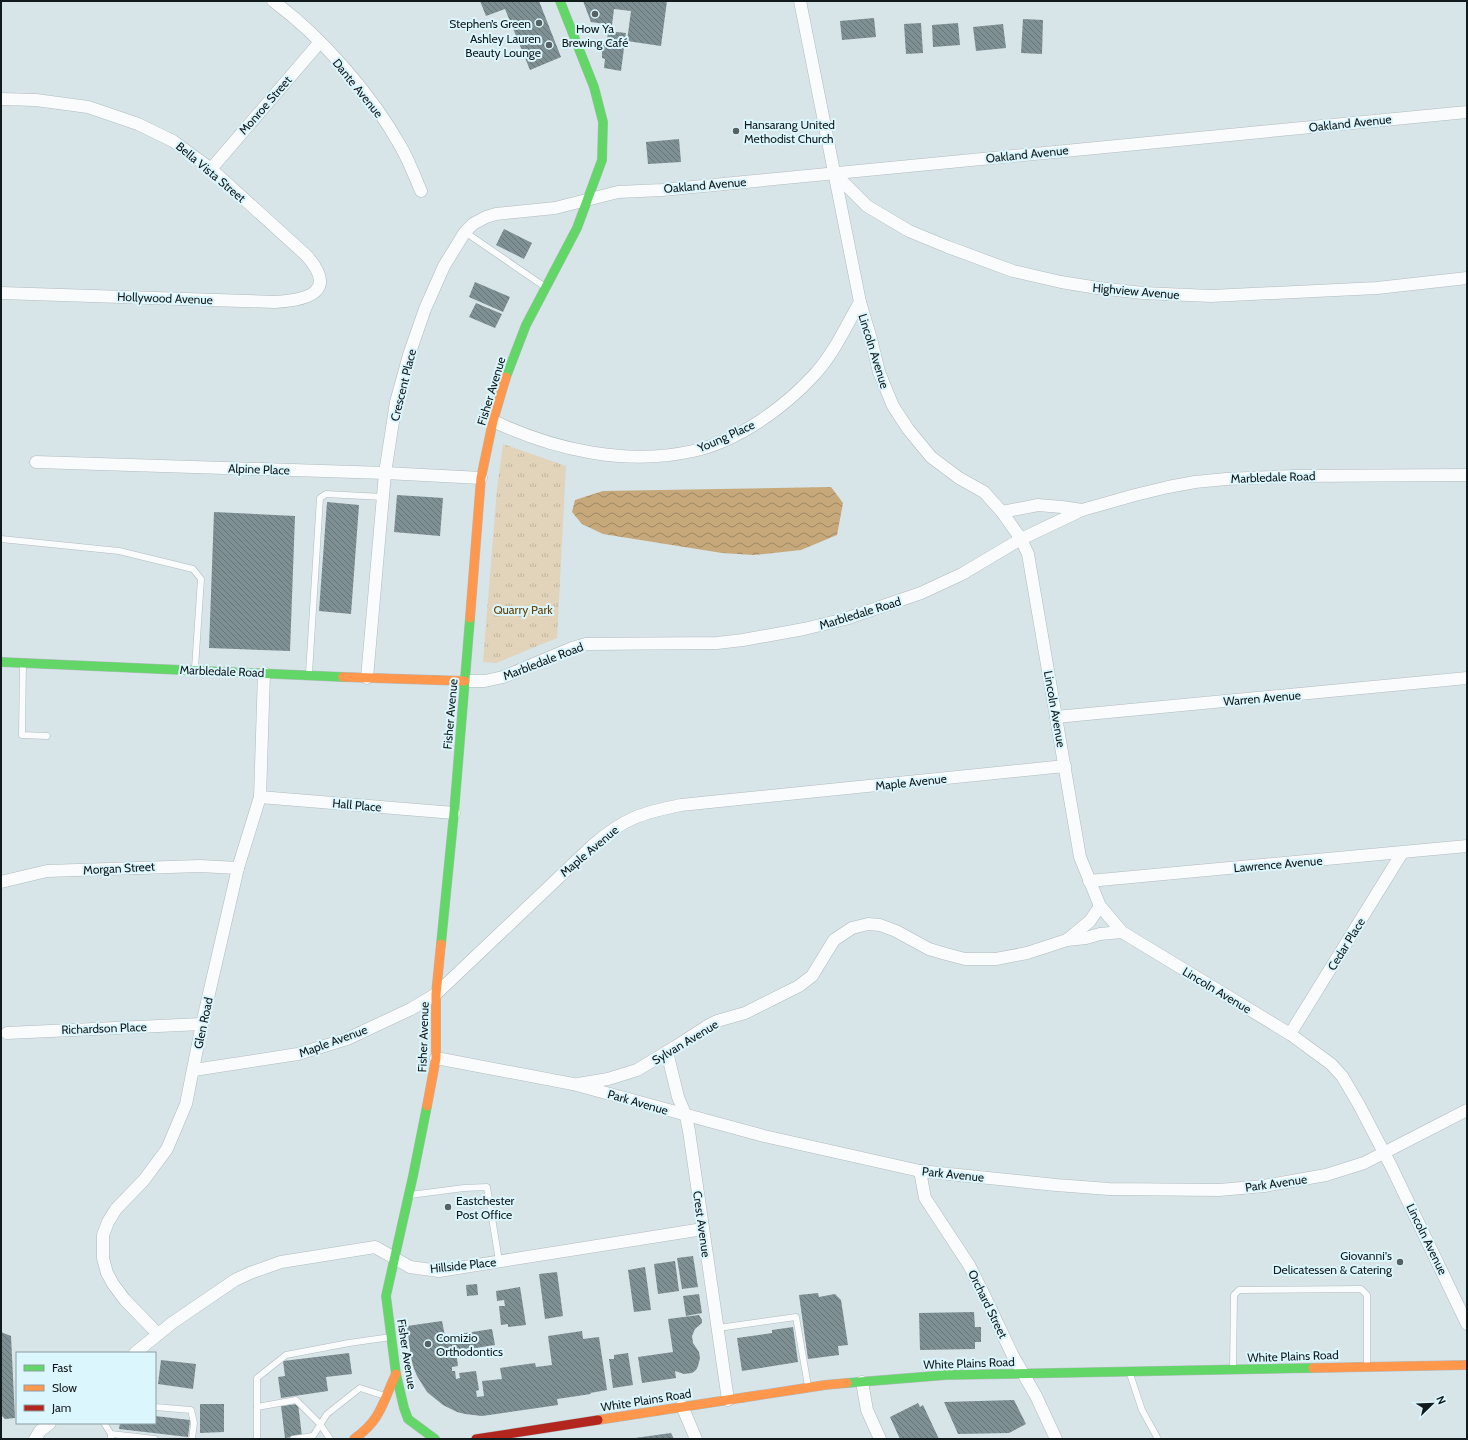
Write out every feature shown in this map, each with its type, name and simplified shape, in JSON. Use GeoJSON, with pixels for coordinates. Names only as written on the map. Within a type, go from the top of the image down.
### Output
{"type":"FeatureCollection","features":[{"type":"Feature","properties":{"kind":"street","name":"Dante Avenue"},"geometry":{"type":"LineString","coordinates":[[273,1],[284,9],[320,42],[358,84],[379,112],[401,147],[421,191]]}},
{"type":"Feature","properties":{"kind":"street","name":"Fisher Avenue"},"geometry":{"type":"LineString","coordinates":[[436,1439],[408,1419],[404,1408],[396,1374],[386,1296],[409,1195],[436,1058],[436,994],[454,813],[481,478],[493,421],[507,372],[526,325],[545,286],[577,228],[602,160],[603,122],[594,87],[560,1]]}},
{"type":"Feature","properties":{"kind":"street","name":"Lincoln Avenue"},"geometry":{"type":"LineString","coordinates":[[800,1],[860,302],[882,379],[893,406],[908,429],[931,457],[959,478],[984,492],[1002,512],[1021,539],[1028,554],[1080,857],[1088,881],[1100,906],[1122,932],[1290,1034],[1331,1064],[1342,1076],[1358,1103],[1462,1298],[1467,1324]]}},
{"type":"Feature","properties":{"kind":"street","name":"Monroe Street"},"geometry":{"type":"LineString","coordinates":[[211,169],[320,42]]}},
{"type":"Feature","properties":{"kind":"street","name":"Bella Vista Street"},"geometry":{"type":"LineString","coordinates":[[1,99],[62,103],[88,107],[138,124],[173,141],[211,169],[307,256],[317,267],[321,282]]}},
{"type":"Feature","properties":{"kind":"street","name":"Oakland Avenue"},"geometry":{"type":"LineString","coordinates":[[588,199],[618,192],[662,190],[1467,112]]}},
{"type":"Feature","properties":{"kind":"street","name":"Highview Avenue"},"geometry":{"type":"LineString","coordinates":[[834,173],[867,206],[909,231],[1013,271],[1061,282],[1098,288],[1211,296],[1377,288],[1467,278]]}},
{"type":"Feature","properties":{"kind":"street","name":"Crescent Place"},"geometry":{"type":"LineString","coordinates":[[367,678],[385,473],[396,402],[409,355],[425,309],[444,266],[465,232],[473,224],[496,214],[555,208],[588,199]]}},
{"type":"Feature","properties":{"kind":"street","name":"Hollywood Avenue"},"geometry":{"type":"LineString","coordinates":[[1,293],[275,302],[292,301],[305,298],[313,294],[321,282]]}},
{"type":"Feature","properties":{"kind":"street","name":"Young Place"},"geometry":{"type":"LineString","coordinates":[[493,421],[515,431],[569,448],[611,456],[644,457],[694,451],[716,444],[746,430],[772,413],[796,394],[816,373],[833,349],[860,302]]}},
{"type":"Feature","properties":{"kind":"street","name":"Alpine Place"},"geometry":{"type":"LineString","coordinates":[[36,462],[385,473],[481,478]]}},
{"type":"Feature","properties":{"kind":"street","name":"Marbledale Road"},"geometry":{"type":"LineString","coordinates":[[1,662],[367,678],[485,681],[502,677],[572,648],[586,644],[717,643],[804,629],[845,619],[921,593],[962,574],[1021,539],[1082,510],[1168,487],[1226,478],[1467,475]]}},
{"type":"Feature","properties":{"kind":"street","name":"Marbledale Road"},"geometry":{"type":"LineString","coordinates":[[1002,512],[1038,505],[1082,510]]}},
{"type":"Feature","properties":{"kind":"street","name":"Glen Road"},"geometry":{"type":"LineString","coordinates":[[158,1334],[125,1300],[113,1284],[107,1273],[102,1258],[103,1235],[108,1222],[116,1209],[144,1180],[167,1149],[186,1104],[202,1024],[238,868],[260,797],[264,673]]}},
{"type":"Feature","properties":{"kind":"street","name":"Warren Avenue"},"geometry":{"type":"LineString","coordinates":[[1056,717],[1467,678]]}},
{"type":"Feature","properties":{"kind":"street","name":"Maple Avenue"},"geometry":{"type":"LineString","coordinates":[[194,1070],[298,1054],[347,1039],[411,1009],[436,994],[593,845],[619,824],[653,810],[681,805],[1065,766]]}},
{"type":"Feature","properties":{"kind":"street","name":"Hall Place"},"geometry":{"type":"LineString","coordinates":[[260,797],[454,813]]}},
{"type":"Feature","properties":{"kind":"street","name":"Lawrence Avenue"},"geometry":{"type":"LineString","coordinates":[[1088,881],[1467,846]]}},
{"type":"Feature","properties":{"kind":"street","name":"Cedar Place"},"geometry":{"type":"LineString","coordinates":[[1290,1034],[1402,853]]}},
{"type":"Feature","properties":{"kind":"street","name":"Morgan Street"},"geometry":{"type":"LineString","coordinates":[[1,882],[47,871],[163,866],[238,868]]}},
{"type":"Feature","properties":{"kind":"street","name":"Sylvan Avenue"},"geometry":{"type":"LineString","coordinates":[[1067,940],[1090,921],[1100,906]]}},
{"type":"Feature","properties":{"kind":"street","name":"Sylvan Avenue"},"geometry":{"type":"LineString","coordinates":[[573,1084],[608,1079],[637,1070],[709,1025],[717,1021],[745,1013],[799,986],[812,976],[834,940],[841,934],[868,924],[880,925],[896,931],[929,949],[965,959],[996,959],[1027,953],[1067,940],[1122,932]]}},
{"type":"Feature","properties":{"kind":"street","name":"Richardson Place"},"geometry":{"type":"LineString","coordinates":[[7,1033],[202,1024]]}},
{"type":"Feature","properties":{"kind":"street","name":"Crest Avenue"},"geometry":{"type":"LineString","coordinates":[[667,1052],[678,1097],[686,1116],[728,1400]]}},
{"type":"Feature","properties":{"kind":"street","name":"Park Avenue"},"geometry":{"type":"LineString","coordinates":[[436,1058],[573,1084],[764,1136],[920,1171],[1109,1189],[1219,1190],[1264,1186],[1326,1175],[1364,1163],[1467,1110]]}},
{"type":"Feature","properties":{"kind":"street","name":"Orchard Street"},"geometry":{"type":"LineString","coordinates":[[920,1171],[925,1198],[969,1265],[1013,1356],[1024,1373],[1056,1439]]}},
{"type":"Feature","properties":{"kind":"street","name":"Hillside Place"},"geometry":{"type":"LineString","coordinates":[[136,1352],[158,1334],[236,1280],[250,1273],[281,1262],[375,1247],[410,1267],[439,1271],[703,1229]]}},
{"type":"Feature","properties":{"kind":"street","name":"White Plains Road"},"geometry":{"type":"LineString","coordinates":[[476,1439],[682,1406],[808,1388],[946,1375],[1467,1365]]}},
{"type":"Feature","properties":{"kind":"street"},"geometry":{"type":"LineString","coordinates":[[354,1439],[376,1421],[396,1374]]}},
{"type":"Feature","properties":{"kind":"street"},"geometry":{"type":"LineString","coordinates":[[862,1382],[867,1410],[880,1439]]}},
{"type":"Feature","properties":{"kind":"street"},"geometry":{"type":"LineString","coordinates":[[682,1406],[696,1439]]}},
{"type":"Feature","properties":{"kind":"street"},"geometry":{"type":"LineString","coordinates":[[35,1439],[40,1431],[49,1424]]}},
{"type":"Feature","properties":{"kind":"street"},"geometry":{"type":"LineString","coordinates":[[547,1439],[557,1426]]}},
{"type":"Feature","properties":{"kind":"lane"},"geometry":{"type":"LineString","coordinates":[[465,232],[545,286]]}},
{"type":"Feature","properties":{"kind":"lane"},"geometry":{"type":"LineString","coordinates":[[309,675],[320,498],[326,494],[383,497]]}},
{"type":"Feature","properties":{"kind":"lane"},"geometry":{"type":"LineString","coordinates":[[1,539],[119,551],[193,569],[201,579],[195,670]]}},
{"type":"Feature","properties":{"kind":"lane"},"geometry":{"type":"LineString","coordinates":[[23,662],[22,735],[47,736]]}},
{"type":"Feature","properties":{"kind":"lane"},"geometry":{"type":"LineString","coordinates":[[409,1195],[464,1188],[487,1187],[499,1261]]}},
{"type":"Feature","properties":{"kind":"lane"},"geometry":{"type":"LineString","coordinates":[[1233,1370],[1234,1295],[1239,1290],[1361,1289],[1367,1295],[1367,1366]]}},
{"type":"Feature","properties":{"kind":"lane"},"geometry":{"type":"LineString","coordinates":[[718,1328],[796,1317],[808,1388]]}},
{"type":"Feature","properties":{"kind":"lane"},"geometry":{"type":"LineString","coordinates":[[257,1439],[257,1378],[286,1355],[392,1337]]}},
{"type":"Feature","properties":{"kind":"lane"},"geometry":{"type":"LineString","coordinates":[[1129,1371],[1142,1410],[1158,1439]]}},
{"type":"Feature","properties":{"kind":"lane"},"geometry":{"type":"LineString","coordinates":[[293,1439],[313,1436],[327,1414],[360,1388],[386,1396]]}},
{"type":"Feature","properties":{"kind":"lane"},"geometry":{"type":"LineString","coordinates":[[257,1407],[296,1400],[320,1424],[330,1439]]}},
{"type":"Feature","properties":{"kind":"lane"},"geometry":{"type":"LineString","coordinates":[[156,1407],[191,1410],[194,1423],[192,1439]]}},
{"type":"Feature","properties":{"kind":"lane"},"geometry":{"type":"LineString","coordinates":[[104,1424],[111,1437],[155,1439]]}},
{"type":"Feature","properties":{"kind":"green space","name":"Quarry Park"},"geometry":{"type":"Polygon","coordinates":[[[503,444],[566,466],[557,638],[496,663],[483,662],[497,489],[503,444]]]}},
{"type":"Feature","properties":{"kind":"water"},"geometry":{"type":"Polygon","coordinates":[[[831,487],[843,503],[837,535],[801,550],[754,555],[722,553],[603,534],[582,524],[572,512],[575,500],[603,491],[831,487]]]}},
{"type":"Feature","properties":{"kind":"building"},"geometry":{"type":"Polygon","coordinates":[[[480,1],[539,1],[561,57],[530,70],[505,9],[486,16],[480,1]]]}},
{"type":"Feature","properties":{"kind":"building"},"geometry":{"type":"Polygon","coordinates":[[[583,1],[667,1],[661,46],[627,41],[631,11],[614,9],[612,25],[591,22],[583,1]]]}},
{"type":"Feature","properties":{"kind":"building"},"geometry":{"type":"Polygon","coordinates":[[[874,18],[876,37],[842,40],[840,21],[874,18]]]}},
{"type":"Feature","properties":{"kind":"building"},"geometry":{"type":"Polygon","coordinates":[[[1023,19],[1043,20],[1042,54],[1021,53],[1023,19]]]}},
{"type":"Feature","properties":{"kind":"building"},"geometry":{"type":"Polygon","coordinates":[[[921,23],[923,53],[906,54],[904,24],[921,23]]]}},
{"type":"Feature","properties":{"kind":"building"},"geometry":{"type":"Polygon","coordinates":[[[958,23],[960,45],[933,47],[932,25],[958,23]]]}},
{"type":"Feature","properties":{"kind":"building"},"geometry":{"type":"Polygon","coordinates":[[[1003,24],[1006,48],[976,51],[973,27],[1003,24]]]}},
{"type":"Feature","properties":{"kind":"building"},"geometry":{"type":"Polygon","coordinates":[[[608,31],[626,33],[621,71],[604,68],[605,59],[602,58],[602,52],[600,52],[602,40],[607,41],[608,31]]]}},
{"type":"Feature","properties":{"kind":"building"},"geometry":{"type":"Polygon","coordinates":[[[679,139],[681,162],[648,164],[646,142],[679,139]]]}},
{"type":"Feature","properties":{"kind":"building"},"geometry":{"type":"Polygon","coordinates":[[[504,229],[532,243],[524,259],[496,245],[504,229]]]}},
{"type":"Feature","properties":{"kind":"building"},"geometry":{"type":"Polygon","coordinates":[[[475,282],[510,297],[503,312],[469,297],[475,282]]]}},
{"type":"Feature","properties":{"kind":"building"},"geometry":{"type":"Polygon","coordinates":[[[476,303],[502,314],[495,328],[469,317],[476,303]]]}},
{"type":"Feature","properties":{"kind":"building"},"geometry":{"type":"Polygon","coordinates":[[[397,495],[443,498],[440,536],[394,532],[397,495]]]}},
{"type":"Feature","properties":{"kind":"building"},"geometry":{"type":"Polygon","coordinates":[[[327,502],[359,505],[351,614],[319,611],[327,502]]]}},
{"type":"Feature","properties":{"kind":"building"},"geometry":{"type":"Polygon","coordinates":[[[214,512],[295,516],[290,651],[209,648],[214,512]]]}},
{"type":"Feature","properties":{"kind":"building"},"geometry":{"type":"Polygon","coordinates":[[[693,1256],[698,1287],[682,1289],[677,1258],[693,1256]]]}},
{"type":"Feature","properties":{"kind":"building"},"geometry":{"type":"Polygon","coordinates":[[[675,1261],[679,1291],[658,1294],[654,1264],[675,1261]]]}},
{"type":"Feature","properties":{"kind":"building"},"geometry":{"type":"Polygon","coordinates":[[[645,1267],[651,1310],[634,1312],[628,1270],[645,1267]]]}},
{"type":"Feature","properties":{"kind":"building"},"geometry":{"type":"Polygon","coordinates":[[[557,1272],[563,1316],[545,1319],[539,1274],[557,1272]]]}},
{"type":"Feature","properties":{"kind":"building"},"geometry":{"type":"Polygon","coordinates":[[[477,1284],[478,1295],[467,1296],[466,1285],[477,1284]]]}},
{"type":"Feature","properties":{"kind":"building"},"geometry":{"type":"Polygon","coordinates":[[[520,1287],[526,1325],[508,1327],[508,1324],[501,1325],[499,1306],[505,1306],[504,1300],[497,1301],[496,1291],[520,1287]]]}},
{"type":"Feature","properties":{"kind":"building"},"geometry":{"type":"Polygon","coordinates":[[[818,1293],[819,1297],[835,1294],[841,1300],[848,1345],[838,1346],[839,1355],[808,1359],[799,1295],[818,1293]]]}},
{"type":"Feature","properties":{"kind":"building"},"geometry":{"type":"Polygon","coordinates":[[[699,1294],[702,1313],[686,1316],[683,1296],[699,1294]]]}},
{"type":"Feature","properties":{"kind":"building"},"geometry":{"type":"Polygon","coordinates":[[[974,1312],[975,1327],[981,1327],[981,1342],[975,1342],[975,1349],[920,1350],[919,1313],[974,1312]]]}},
{"type":"Feature","properties":{"kind":"building"},"geometry":{"type":"Polygon","coordinates":[[[699,1315],[702,1323],[695,1329],[692,1336],[693,1343],[699,1352],[700,1358],[696,1370],[692,1373],[684,1374],[675,1371],[676,1378],[642,1383],[638,1357],[673,1352],[668,1319],[699,1315]]]}},
{"type":"Feature","properties":{"kind":"building"},"geometry":{"type":"Polygon","coordinates":[[[442,1321],[445,1336],[492,1329],[495,1345],[456,1351],[458,1366],[452,1367],[452,1371],[455,1371],[456,1379],[460,1378],[459,1373],[476,1371],[479,1390],[476,1391],[477,1397],[484,1396],[482,1381],[502,1379],[500,1368],[535,1363],[536,1367],[552,1365],[548,1336],[582,1331],[583,1339],[599,1337],[607,1390],[557,1399],[558,1405],[482,1416],[457,1412],[443,1405],[427,1392],[417,1376],[411,1357],[407,1326],[442,1321]]]}},
{"type":"Feature","properties":{"kind":"building"},"geometry":{"type":"Polygon","coordinates":[[[793,1327],[798,1362],[742,1371],[737,1338],[772,1333],[772,1330],[793,1327]]]}},
{"type":"Feature","properties":{"kind":"building"},"geometry":{"type":"Polygon","coordinates":[[[1,1332],[11,1336],[15,1418],[5,1419],[1,1415],[1,1332]]]}},
{"type":"Feature","properties":{"kind":"building"},"geometry":{"type":"Polygon","coordinates":[[[349,1353],[352,1374],[326,1377],[328,1391],[281,1398],[278,1377],[285,1376],[283,1361],[349,1353]]]}},
{"type":"Feature","properties":{"kind":"building"},"geometry":{"type":"Polygon","coordinates":[[[628,1353],[633,1385],[613,1388],[609,1359],[614,1359],[614,1355],[628,1353]]]}},
{"type":"Feature","properties":{"kind":"building"},"geometry":{"type":"Polygon","coordinates":[[[161,1360],[196,1364],[193,1389],[158,1384],[161,1360]]]}},
{"type":"Feature","properties":{"kind":"building"},"geometry":{"type":"Polygon","coordinates":[[[1014,1400],[1026,1424],[1009,1433],[958,1434],[944,1402],[1014,1400]]]}},
{"type":"Feature","properties":{"kind":"building"},"geometry":{"type":"Polygon","coordinates":[[[918,1403],[920,1407],[923,1405],[939,1439],[900,1439],[890,1417],[918,1403]]]}},
{"type":"Feature","properties":{"kind":"building"},"geometry":{"type":"Polygon","coordinates":[[[200,1404],[224,1404],[224,1432],[200,1433],[200,1404]]]}},
{"type":"Feature","properties":{"kind":"building"},"geometry":{"type":"Polygon","coordinates":[[[298,1404],[302,1436],[285,1438],[281,1406],[298,1404]]]}},
{"type":"Feature","properties":{"kind":"building"},"geometry":{"type":"Polygon","coordinates":[[[156,1416],[190,1420],[188,1437],[119,1429],[120,1424],[156,1424],[156,1416]]]}},
{"type":"Feature","properties":{"kind":"building"},"geometry":{"type":"Polygon","coordinates":[[[671,1433],[674,1439],[635,1439],[635,1438],[671,1433]]]}},
{"type":"Feature","properties":{"kind":"traffic: fast"},"geometry":{"type":"LineString","coordinates":[[506,377],[526,325],[577,228],[602,160],[603,122],[594,87],[560,1]]}},
{"type":"Feature","properties":{"kind":"traffic: fast"},"geometry":{"type":"LineString","coordinates":[[441,944],[454,813],[470,618]]}},
{"type":"Feature","properties":{"kind":"traffic: fast"},"geometry":{"type":"LineString","coordinates":[[1,662],[343,677]]}},
{"type":"Feature","properties":{"kind":"traffic: fast"},"geometry":{"type":"LineString","coordinates":[[427,1106],[386,1296],[396,1374],[404,1408],[408,1419],[435,1439]]}},
{"type":"Feature","properties":{"kind":"traffic: fast"},"geometry":{"type":"LineString","coordinates":[[847,1383],[946,1375],[1313,1368]]}},
{"type":"Feature","properties":{"kind":"traffic: slow"},"geometry":{"type":"LineString","coordinates":[[470,618],[481,478],[493,421],[506,377]]}},
{"type":"Feature","properties":{"kind":"traffic: slow"},"geometry":{"type":"LineString","coordinates":[[343,677],[465,681]]}},
{"type":"Feature","properties":{"kind":"traffic: slow"},"geometry":{"type":"LineString","coordinates":[[427,1106],[436,1058],[436,994],[441,944]]}},
{"type":"Feature","properties":{"kind":"traffic: slow"},"geometry":{"type":"LineString","coordinates":[[1313,1368],[1467,1365]]}},
{"type":"Feature","properties":{"kind":"traffic: slow"},"geometry":{"type":"LineString","coordinates":[[354,1439],[363,1432],[376,1417],[396,1374]]}},
{"type":"Feature","properties":{"kind":"traffic: slow"},"geometry":{"type":"LineString","coordinates":[[598,1420],[825,1385],[847,1383]]}},
{"type":"Feature","properties":{"kind":"traffic: jam"},"geometry":{"type":"LineString","coordinates":[[476,1439],[598,1420]]}},
{"type":"Feature","properties":{"kind":"place","name":"How Ya Brewing Café"},"geometry":{"type":"Point","coordinates":[595,14]}},
{"type":"Feature","properties":{"kind":"place","name":"Stephen’s Green"},"geometry":{"type":"Point","coordinates":[539,23]}},
{"type":"Feature","properties":{"kind":"place","name":"Ashley Lauren Beauty Lounge"},"geometry":{"type":"Point","coordinates":[549,45]}},
{"type":"Feature","properties":{"kind":"place","name":"Hansarang United Methodist Church"},"geometry":{"type":"Point","coordinates":[736,131]}},
{"type":"Feature","properties":{"kind":"place","name":"Eastchester Post Office"},"geometry":{"type":"Point","coordinates":[448,1207]}},
{"type":"Feature","properties":{"kind":"place","name":"Giovanni's Delicatessen & Catering"},"geometry":{"type":"Point","coordinates":[1400,1262]}},
{"type":"Feature","properties":{"kind":"place","name":"Comizio Orthodontics"},"geometry":{"type":"Point","coordinates":[428,1344]}}]}
